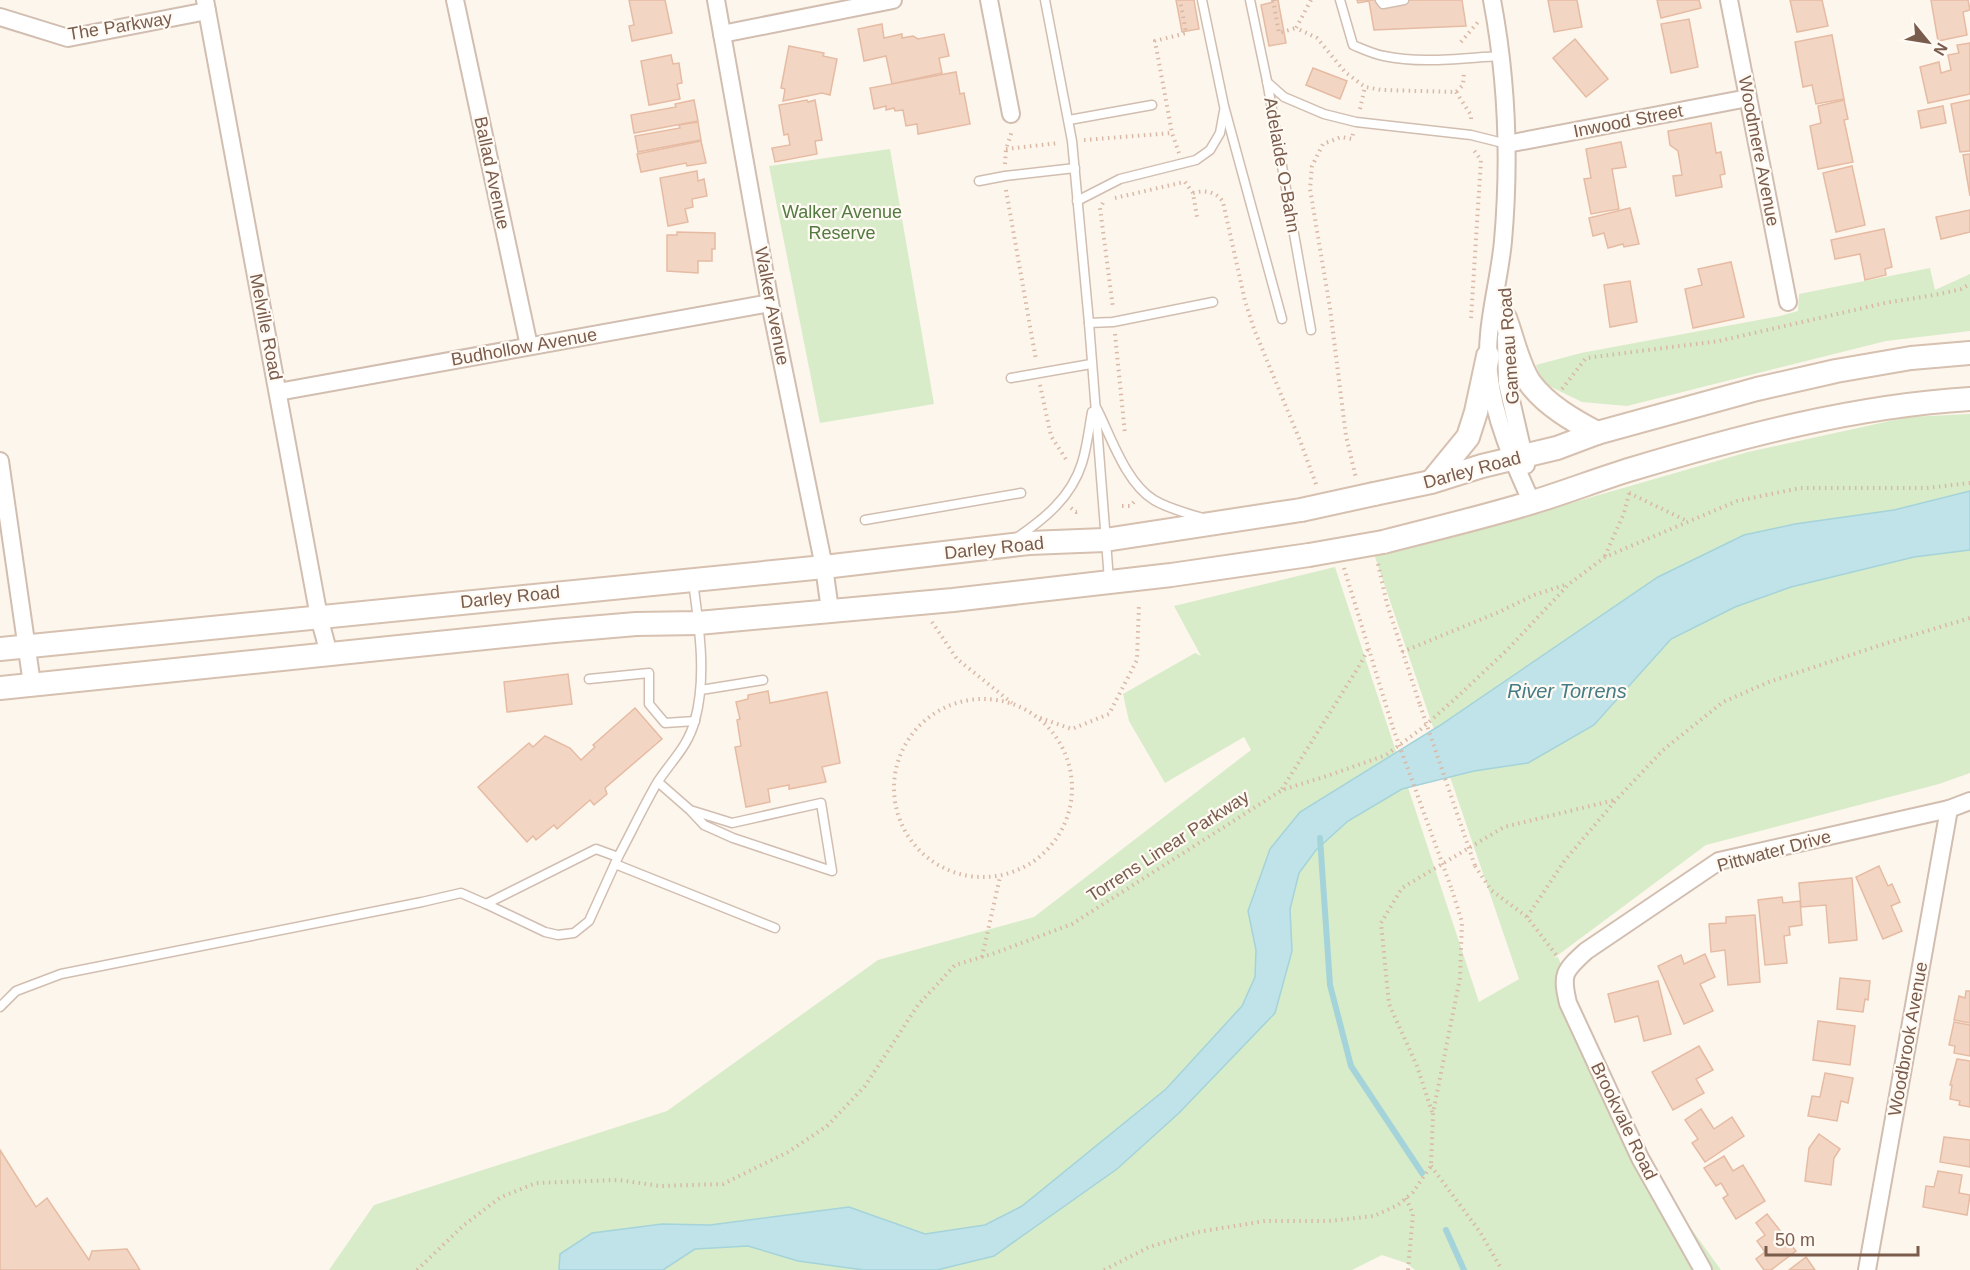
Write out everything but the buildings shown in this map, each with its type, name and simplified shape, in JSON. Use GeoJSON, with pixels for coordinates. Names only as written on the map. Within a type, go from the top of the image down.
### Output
{"type":"FeatureCollection","features":[{"type":"Feature","properties":{"kind":"main road"},"geometry":{"type":"LineString","coordinates":[[1505,318],[1529,382],[1538,393],[1597,433]]}},
{"type":"Feature","properties":{"kind":"main road","name":"Darley Road"},"geometry":{"type":"LineString","coordinates":[[0,649],[824,567],[1029,543],[1105,540],[1175,528],[1222,523],[1301,510],[1366,488],[1431,482],[1557,448],[1597,433],[1746,392],[1836,371],[1911,358],[1970,353]]}},
{"type":"Feature","properties":{"kind":"main road"},"geometry":{"type":"LineString","coordinates":[[1431,482],[1468,437],[1488,356]]}},
{"type":"Feature","properties":{"kind":"main road"},"geometry":{"type":"LineString","coordinates":[[0,688],[636,624],[698,623],[953,600],[1171,576],[1309,555],[1380,552],[1630,469],[1751,435],[1914,403],[1970,399]]}},
{"type":"Feature","properties":{"kind":"street","name":"Ballad Avenue"},"geometry":{"type":"LineString","coordinates":[[455,0],[529,346]]}},
{"type":"Feature","properties":{"kind":"street","name":"Walker Avenue"},"geometry":{"type":"LineString","coordinates":[[717,0],[770,303],[824,567],[830,610]]}},
{"type":"Feature","properties":{"kind":"street"},"geometry":{"type":"LineString","coordinates":[[723,34],[893,0]]}},
{"type":"Feature","properties":{"kind":"street"},"geometry":{"type":"LineString","coordinates":[[989,0],[1011,114]]}},
{"type":"Feature","properties":{"kind":"street","name":"Gameau Road"},"geometry":{"type":"LineString","coordinates":[[1492,0],[1500,56],[1507,144],[1503,243],[1507,383],[1518,457]]}},
{"type":"Feature","properties":{"kind":"street","name":"Woodmere Avenue"},"geometry":{"type":"LineString","coordinates":[[1729,0],[1788,302]]}},
{"type":"Feature","properties":{"kind":"street","name":"The Parkway"},"geometry":{"type":"LineString","coordinates":[[0,17],[68,38],[206,6]]}},
{"type":"Feature","properties":{"kind":"street","name":"Melville Road"},"geometry":{"type":"LineString","coordinates":[[206,6],[329,654]]}},
{"type":"Feature","properties":{"kind":"street","name":"Inwood Street"},"geometry":{"type":"LineString","coordinates":[[1507,144],[1748,98]]}},
{"type":"Feature","properties":{"kind":"street","name":"Gameau Road"},"geometry":{"type":"LineString","coordinates":[[1503,243],[1487,349],[1493,399],[1518,457],[1532,502]]}},
{"type":"Feature","properties":{"kind":"street","name":"Budhollow Avenue"},"geometry":{"type":"LineString","coordinates":[[278,392],[770,303]]}},
{"type":"Feature","properties":{"kind":"street"},"geometry":{"type":"LineString","coordinates":[[0,461],[32,684]]}},
{"type":"Feature","properties":{"kind":"street","name":"Pittwater Drive"},"geometry":{"type":"LineString","coordinates":[[1569,967],[1586,951],[1719,861],[1949,809],[1970,801]]}},
{"type":"Feature","properties":{"kind":"street","name":"Woodbrook Avenue"},"geometry":{"type":"LineString","coordinates":[[1867,1270],[1949,809]]}},
{"type":"Feature","properties":{"kind":"street","name":"Brookvale Road"},"geometry":{"type":"LineString","coordinates":[[1569,967],[1563,983],[1568,1003],[1640,1158],[1703,1270]]}},
{"type":"Feature","properties":{"kind":"lane"},"geometry":{"type":"LineString","coordinates":[[1045,0],[1069,120],[1075,168],[1109,582]]}},
{"type":"Feature","properties":{"kind":"lane","name":"Adelaide O-Bahn"},"geometry":{"type":"LineString","coordinates":[[1202,0],[1224,106],[1282,320]]}},
{"type":"Feature","properties":{"kind":"lane","name":"Adelaide O-Bahn"},"geometry":{"type":"LineString","coordinates":[[1250,0],[1267,81],[1311,330]]}},
{"type":"Feature","properties":{"kind":"lane"},"geometry":{"type":"LineString","coordinates":[[1340,0],[1353,45],[1384,56],[1447,61],[1500,56]]}},
{"type":"Feature","properties":{"kind":"lane"},"geometry":{"type":"LineString","coordinates":[[1380,0],[1383,4],[1404,0]]}},
{"type":"Feature","properties":{"kind":"lane"},"geometry":{"type":"LineString","coordinates":[[1267,81],[1284,97],[1323,114],[1356,122],[1471,135],[1507,144]]}},
{"type":"Feature","properties":{"kind":"lane"},"geometry":{"type":"LineString","coordinates":[[1069,120],[1152,105]]}},
{"type":"Feature","properties":{"kind":"lane"},"geometry":{"type":"LineString","coordinates":[[1077,201],[1120,179],[1196,160],[1210,150],[1220,133],[1224,106]]}},
{"type":"Feature","properties":{"kind":"lane"},"geometry":{"type":"LineString","coordinates":[[979,181],[1075,168]]}},
{"type":"Feature","properties":{"kind":"lane"},"geometry":{"type":"LineString","coordinates":[[1089,323],[1113,322],[1213,302]]}},
{"type":"Feature","properties":{"kind":"lane"},"geometry":{"type":"LineString","coordinates":[[1011,378],[1091,364]]}},
{"type":"Feature","properties":{"kind":"lane"},"geometry":{"type":"LineString","coordinates":[[1094,403],[1126,468],[1142,492],[1168,507],[1222,523]]}},
{"type":"Feature","properties":{"kind":"lane"},"geometry":{"type":"LineString","coordinates":[[1003,546],[1045,516],[1067,493],[1082,463],[1094,403]]}},
{"type":"Feature","properties":{"kind":"lane"},"geometry":{"type":"LineString","coordinates":[[865,520],[1021,493]]}},
{"type":"Feature","properties":{"kind":"lane"},"geometry":{"type":"LineString","coordinates":[[0,1007],[16,991],[61,974],[461,893],[545,932],[558,935],[574,933],[589,921],[658,782],[685,746],[695,721],[701,690],[698,623],[693,579]]}},
{"type":"Feature","properties":{"kind":"lane"},"geometry":{"type":"LineString","coordinates":[[589,680],[649,673],[649,704],[665,723],[695,721]]}},
{"type":"Feature","properties":{"kind":"lane"},"geometry":{"type":"LineString","coordinates":[[701,690],[763,680]]}},
{"type":"Feature","properties":{"kind":"lane"},"geometry":{"type":"LineString","coordinates":[[658,782],[704,825],[733,838],[832,871],[821,803],[732,823],[690,810]]}},
{"type":"Feature","properties":{"kind":"lane"},"geometry":{"type":"LineString","coordinates":[[486,904],[596,849],[617,861],[775,928]]}},
{"type":"Feature","properties":{"kind":"path"},"geometry":{"type":"LineString","coordinates":[[1179,154],[1172,133],[1155,41],[1186,33],[1180,0]]}},
{"type":"Feature","properties":{"kind":"path"},"geometry":{"type":"LineString","coordinates":[[1273,0],[1279,33],[1296,28]]}},
{"type":"Feature","properties":{"kind":"path"},"geometry":{"type":"LineString","coordinates":[[1461,42],[1482,17]]}},
{"type":"Feature","properties":{"kind":"path"},"geometry":{"type":"LineString","coordinates":[[1359,113],[1365,87]]}},
{"type":"Feature","properties":{"kind":"path"},"geometry":{"type":"LineString","coordinates":[[1456,92],[1471,116],[1471,126]]}},
{"type":"Feature","properties":{"kind":"path"},"geometry":{"type":"LineString","coordinates":[[1354,130],[1352,139],[1341,137],[1323,144],[1312,166],[1310,189],[1330,308],[1346,436],[1366,488]]}},
{"type":"Feature","properties":{"kind":"path"},"geometry":{"type":"LineString","coordinates":[[1068,462],[1051,436],[1038,374],[1005,176],[1006,149],[1172,133]]}},
{"type":"Feature","properties":{"kind":"path"},"geometry":{"type":"LineString","coordinates":[[1470,324],[1481,160],[1471,146]]}},
{"type":"Feature","properties":{"kind":"path"},"geometry":{"type":"LineString","coordinates":[[1182,172],[1184,182],[1193,193],[1197,217]]}},
{"type":"Feature","properties":{"kind":"path"},"geometry":{"type":"LineString","coordinates":[[1129,443],[1125,436],[1113,322],[1113,301],[1100,208],[1105,201],[1184,182]]}},
{"type":"Feature","properties":{"kind":"path"},"geometry":{"type":"LineString","coordinates":[[1193,193],[1209,192],[1220,197],[1225,208],[1245,301],[1319,492]]}},
{"type":"Feature","properties":{"kind":"path"},"geometry":{"type":"LineString","coordinates":[[1558,394],[1586,358],[1719,341],[1885,303],[1940,294],[1961,289],[1970,284]]}},
{"type":"Feature","properties":{"kind":"path"},"geometry":{"type":"LineString","coordinates":[[1605,557],[1624,513],[1629,493],[1630,469]]}},
{"type":"Feature","properties":{"kind":"path","name":"Torrens Linear Parkway"},"geometry":{"type":"LineString","coordinates":[[417,1270],[464,1225],[501,1197],[536,1183],[620,1180],[660,1186],[723,1184],[788,1152],[827,1126],[866,1086],[918,1005],[955,965],[1072,924],[1282,790],[1386,755],[1455,699],[1507,650],[1569,584],[1605,557],[1737,501],[1800,488],[1927,488],[1970,483]]}},
{"type":"Feature","properties":{"kind":"path"},"geometry":{"type":"LineString","coordinates":[[1629,493],[1687,522]]}},
{"type":"Feature","properties":{"kind":"path"},"geometry":{"type":"LineString","coordinates":[[1122,506],[1130,506],[1135,500]]}},
{"type":"Feature","properties":{"kind":"path"},"geometry":{"type":"LineString","coordinates":[[1069,507],[1076,512],[1081,511]]}},
{"type":"Feature","properties":{"kind":"path"},"geometry":{"type":"LineString","coordinates":[[1380,552],[1387,604],[1475,866],[1491,890],[1527,917],[1558,957],[1569,967]]}},
{"type":"Feature","properties":{"kind":"path"},"geometry":{"type":"LineString","coordinates":[[1104,1270],[1149,1246],[1198,1232],[1265,1221],[1329,1221],[1374,1216],[1413,1192],[1431,1166],[1433,1113],[1460,978],[1462,922],[1393,728],[1341,558]]}},
{"type":"Feature","properties":{"kind":"path"},"geometry":{"type":"LineString","coordinates":[[1402,652],[1534,595],[1569,584]]}},
{"type":"Feature","properties":{"kind":"path"},"geometry":{"type":"LineString","coordinates":[[932,622],[957,659],[1012,703],[1038,717],[1072,729],[1109,714],[1137,660],[1140,604]]}},
{"type":"Feature","properties":{"kind":"path"},"geometry":{"type":"LineString","coordinates":[[1527,917],[1565,861],[1616,800],[1663,750],[1723,702],[1769,682],[1970,618]]}},
{"type":"Feature","properties":{"kind":"path"},"geometry":{"type":"LineString","coordinates":[[1282,790],[1362,663],[1369,646]]}},
{"type":"Feature","properties":{"kind":"path"},"geometry":{"type":"LineString","coordinates":[[1012,703],[984,699],[955,703],[930,717],[909,738],[897,766],[894,796],[901,825],[918,850],[942,868],[970,877],[1000,877],[1028,866],[1051,847],[1066,822],[1073,794],[1070,765],[1058,738],[1038,717]]}},
{"type":"Feature","properties":{"kind":"path"},"geometry":{"type":"LineString","coordinates":[[1433,1113],[1417,1066],[1389,1004],[1381,923],[1402,888],[1504,827],[1616,800]]}},
{"type":"Feature","properties":{"kind":"path"},"geometry":{"type":"LineString","coordinates":[[982,957],[1000,877]]}},
{"type":"Feature","properties":{"kind":"path"},"geometry":{"type":"LineString","coordinates":[[1431,1166],[1480,1232],[1502,1270]]}},
{"type":"Feature","properties":{"kind":"path"},"geometry":{"type":"LineString","coordinates":[[1406,1198],[1413,1214],[1408,1270]]}},
{"type":"Feature","properties":{"kind":"green space","name":"Walker Avenue Reserve"},"geometry":{"type":"Polygon","coordinates":[[[890,149],[934,404],[820,423],[769,166],[890,149]]]}},
{"type":"Feature","properties":{"kind":"green space"},"geometry":{"type":"Polygon","coordinates":[[[1930,268],[1935,290],[1970,274],[1970,331],[1886,341],[1627,406],[1582,402],[1549,386],[1540,376],[1536,365],[1581,353],[1780,316],[1798,311],[1799,294],[1930,268]]]}},
{"type":"Feature","properties":{"kind":"green space"},"geometry":{"type":"Polygon","coordinates":[[[1970,414],[1970,773],[1939,784],[1706,845],[1554,958],[1558,957],[1640,1158],[1721,1270],[1415,1270],[1406,1263],[1382,1255],[1352,1270],[329,1270],[374,1205],[667,1111],[878,960],[1034,917],[1251,750],[1244,737],[1165,783],[1129,721],[1123,694],[1195,653],[1201,656],[1174,606],[1335,567],[1479,1002],[1519,979],[1374,554],[1571,503],[1748,452],[1908,417],[1970,414]]]}},
{"type":"Feature","properties":{"kind":"water","name":"River Torrens"},"geometry":{"type":"Polygon","coordinates":[[[1970,491],[1970,550],[1914,557],[1791,587],[1735,607],[1671,639],[1594,725],[1528,763],[1474,771],[1402,789],[1348,821],[1316,850],[1299,873],[1290,909],[1292,951],[1275,1013],[1179,1113],[1117,1169],[994,1256],[937,1270],[864,1270],[798,1261],[748,1246],[695,1249],[663,1270],[559,1270],[560,1254],[592,1233],[662,1224],[710,1225],[849,1207],[925,1234],[985,1225],[1022,1206],[1166,1089],[1242,1006],[1255,977],[1256,950],[1248,911],[1270,849],[1300,812],[1439,726],[1658,577],[1744,535],[1795,524],[1894,510],[1970,491]]]}},
{"type":"Feature","properties":{"kind":"waterway"},"geometry":{"type":"LineString","coordinates":[[1320,838],[1330,985],[1351,1066],[1422,1173]]}},
{"type":"Feature","properties":{"kind":"waterway"},"geometry":{"type":"LineString","coordinates":[[1446,1230],[1464,1270]]}}]}
